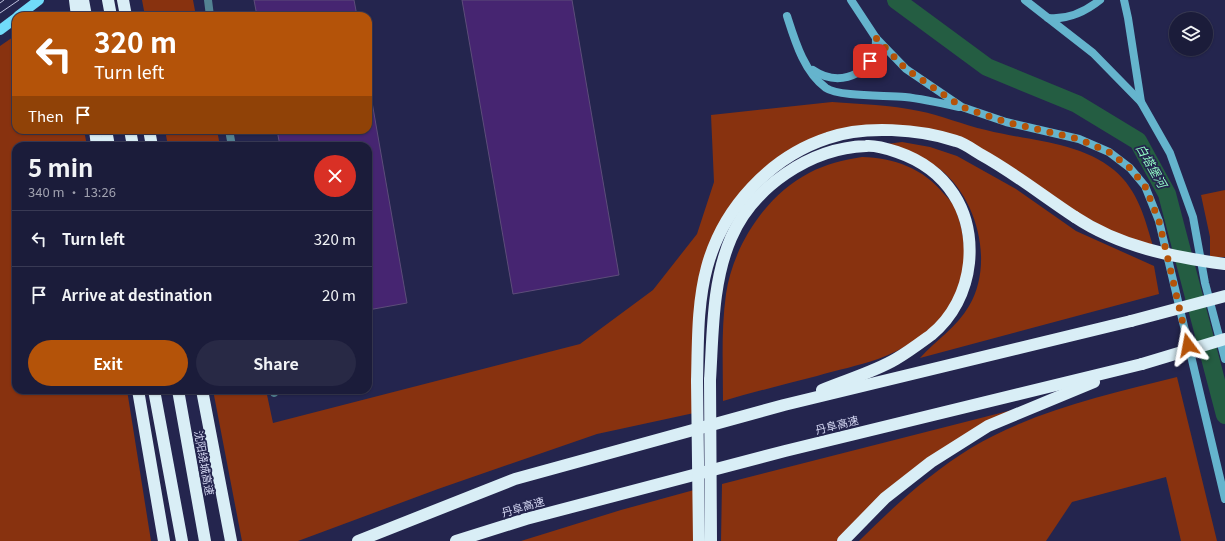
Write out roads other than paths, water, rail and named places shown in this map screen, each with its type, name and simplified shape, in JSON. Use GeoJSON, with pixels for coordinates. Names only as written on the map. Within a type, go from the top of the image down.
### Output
{"type":"FeatureCollection","features":[{"type":"Feature","properties":{"kind":"highway"},"geometry":{"type":"LineString","coordinates":[[75,0],[76,12]]}},
{"type":"Feature","properties":{"kind":"highway"},"geometry":{"type":"LineString","coordinates":[[83,0],[85,12]]}},
{"type":"Feature","properties":{"kind":"highway"},"geometry":{"type":"LineString","coordinates":[[108,0],[110,12]]}},
{"type":"Feature","properties":{"kind":"highway"},"geometry":{"type":"LineString","coordinates":[[123,0],[125,12]]}},
{"type":"Feature","properties":{"kind":"highway"},"geometry":{"type":"LineString","coordinates":[[699,541],[697,381],[699,312],[707,267],[722,226],[755,183],[792,153],[829,137],[870,130],[919,132],[957,141],[1001,166],[1091,228],[1140,248],[1188,259],[1225,264]]}},
{"type":"Feature","properties":{"kind":"highway"},"geometry":{"type":"LineString","coordinates":[[711,541],[710,380],[714,311],[720,270],[732,237],[757,196],[794,167],[829,153],[867,146],[886,149],[913,158],[936,172],[954,193],[966,220],[970,247],[967,280],[953,311],[932,334],[896,359],[784,405]]}},
{"type":"Feature","properties":{"kind":"highway"},"geometry":{"type":"LineString","coordinates":[[358,541],[515,479],[784,405],[1131,321],[1225,296]]}},
{"type":"Feature","properties":{"kind":"highway","name":"丹阜高速"},"geometry":{"type":"LineString","coordinates":[[456,541],[526,519],[785,451],[1136,366],[1225,339]]}},
{"type":"Feature","properties":{"kind":"highway"},"geometry":{"type":"LineString","coordinates":[[843,541],[884,498],[931,462],[988,426],[1136,366]]}},
{"type":"Feature","properties":{"kind":"highway"},"geometry":{"type":"LineString","coordinates":[[139,394],[164,541]]}},
{"type":"Feature","properties":{"kind":"highway"},"geometry":{"type":"LineString","coordinates":[[155,394],[182,541]]}},
{"type":"Feature","properties":{"kind":"highway","name":"沈阳绕城高速"},"geometry":{"type":"LineString","coordinates":[[179,394],[205,541]]}},
{"type":"Feature","properties":{"kind":"highway"},"geometry":{"type":"LineString","coordinates":[[203,394],[231,541]]}},
{"type":"Feature","properties":{"kind":"main road"},"geometry":{"type":"LineString","coordinates":[[23,12],[38,0]]}},
{"type":"Feature","properties":{"kind":"main road"},"geometry":{"type":"LineString","coordinates":[[851,0],[876,38],[906,69],[962,107]]}},
{"type":"Feature","properties":{"kind":"main road"},"geometry":{"type":"LineString","coordinates":[[1025,0],[1093,54],[1141,102],[1170,153],[1193,217],[1205,283],[1225,359]]}},
{"type":"Feature","properties":{"kind":"main road"},"geometry":{"type":"LineString","coordinates":[[1048,18],[1058,19],[1076,14],[1100,0]]}},
{"type":"Feature","properties":{"kind":"main road"},"geometry":{"type":"LineString","coordinates":[[1124,0],[1141,102]]}},
{"type":"Feature","properties":{"kind":"main road"},"geometry":{"type":"LineString","coordinates":[[787,16],[795,41],[809,68],[818,81],[828,89],[839,92],[905,97],[962,107],[1006,122],[1079,139],[1109,152],[1130,168],[1145,186],[1159,221],[1225,500]]}},
{"type":"Feature","properties":{"kind":"main road"},"geometry":{"type":"LineString","coordinates":[[0,30],[12,21]]}},
{"type":"Feature","properties":{"kind":"main road"},"geometry":{"type":"LineString","coordinates":[[809,68],[821,76],[835,79],[849,78],[864,69],[875,53],[876,38]]}},
{"type":"Feature","properties":{"kind":"street"},"geometry":{"type":"LineString","coordinates":[[208,0],[210,12]]}},
{"type":"Feature","properties":{"kind":"waterway","name":"白塔堡河"},"geometry":{"type":"LineString","coordinates":[[896,0],[987,67],[1077,104],[1138,141],[1167,194],[1225,415]]}},
{"type":"Feature","properties":{"kind":"tram line"},"geometry":{"type":"LineString","coordinates":[[0,3],[4,0]]}},
{"type":"Feature","properties":{"kind":"tram line"},"geometry":{"type":"LineString","coordinates":[[0,13],[19,0]]}}]}
